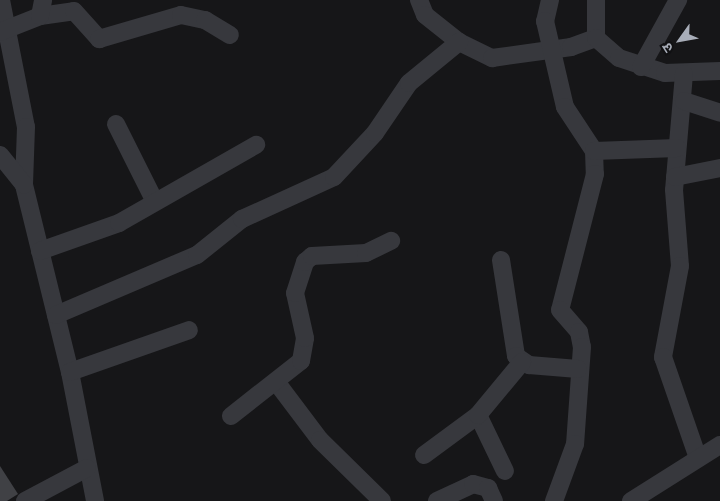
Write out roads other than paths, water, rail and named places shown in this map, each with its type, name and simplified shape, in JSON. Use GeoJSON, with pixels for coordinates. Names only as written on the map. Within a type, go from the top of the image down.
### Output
{"type":"FeatureCollection","features":[{"type":"Feature","properties":{"kind":"street"},"geometry":{"type":"LineString","coordinates":[[1,0],[4,30],[26,127],[24,185],[70,372],[87,468],[95,501]]}},
{"type":"Feature","properties":{"kind":"street"},"geometry":{"type":"LineString","coordinates":[[418,0],[425,15],[459,42],[492,58],[550,51],[596,38]]}},
{"type":"Feature","properties":{"kind":"street"},"geometry":{"type":"LineString","coordinates":[[550,0],[545,14],[550,51],[569,120],[594,151],[593,190],[560,310],[582,338],[578,369],[574,444],[554,501]]}},
{"type":"Feature","properties":{"kind":"street"},"geometry":{"type":"LineString","coordinates":[[596,0],[596,38],[610,53],[641,66],[684,74],[720,71]]}},
{"type":"Feature","properties":{"kind":"street"},"geometry":{"type":"LineString","coordinates":[[641,66],[678,0]]}},
{"type":"Feature","properties":{"kind":"street"},"geometry":{"type":"LineString","coordinates":[[4,30],[42,8],[74,11],[99,39],[181,15],[205,20],[230,34]]}},
{"type":"Feature","properties":{"kind":"street"},"geometry":{"type":"LineString","coordinates":[[56,315],[197,255],[242,219],[334,177],[375,133],[409,83],[459,42]]}},
{"type":"Feature","properties":{"kind":"street"},"geometry":{"type":"LineString","coordinates":[[684,74],[684,101],[675,177],[680,266],[663,357],[698,458]]}},
{"type":"Feature","properties":{"kind":"street"},"geometry":{"type":"LineString","coordinates":[[684,101],[720,113]]}},
{"type":"Feature","properties":{"kind":"street"},"geometry":{"type":"LineString","coordinates":[[116,124],[155,202]]}},
{"type":"Feature","properties":{"kind":"street"},"geometry":{"type":"LineString","coordinates":[[40,251],[119,223],[256,145]]}},
{"type":"Feature","properties":{"kind":"street"},"geometry":{"type":"LineString","coordinates":[[594,151],[677,148]]}},
{"type":"Feature","properties":{"kind":"street"},"geometry":{"type":"LineString","coordinates":[[0,155],[24,185]]}},
{"type":"Feature","properties":{"kind":"street"},"geometry":{"type":"LineString","coordinates":[[675,177],[720,168]]}},
{"type":"Feature","properties":{"kind":"street"},"geometry":{"type":"LineString","coordinates":[[231,416],[296,368],[304,350],[295,293],[305,262],[312,256],[366,253],[391,241]]}},
{"type":"Feature","properties":{"kind":"street"},"geometry":{"type":"LineString","coordinates":[[501,260],[513,346],[522,362]]}},
{"type":"Feature","properties":{"kind":"street"},"geometry":{"type":"LineString","coordinates":[[70,372],[188,330]]}},
{"type":"Feature","properties":{"kind":"street"},"geometry":{"type":"LineString","coordinates":[[522,362],[578,369]]}},
{"type":"Feature","properties":{"kind":"street"},"geometry":{"type":"LineString","coordinates":[[424,455],[478,415],[522,362]]}},
{"type":"Feature","properties":{"kind":"street"},"geometry":{"type":"LineString","coordinates":[[277,383],[320,440],[382,501]]}},
{"type":"Feature","properties":{"kind":"street"},"geometry":{"type":"LineString","coordinates":[[478,415],[505,471]]}},
{"type":"Feature","properties":{"kind":"street"},"geometry":{"type":"LineString","coordinates":[[631,501],[720,444]]}},
{"type":"Feature","properties":{"kind":"street"},"geometry":{"type":"LineString","coordinates":[[25,501],[87,468]]}},
{"type":"Feature","properties":{"kind":"street"},"geometry":{"type":"LineString","coordinates":[[437,501],[474,484],[488,488],[494,501]]}}]}
